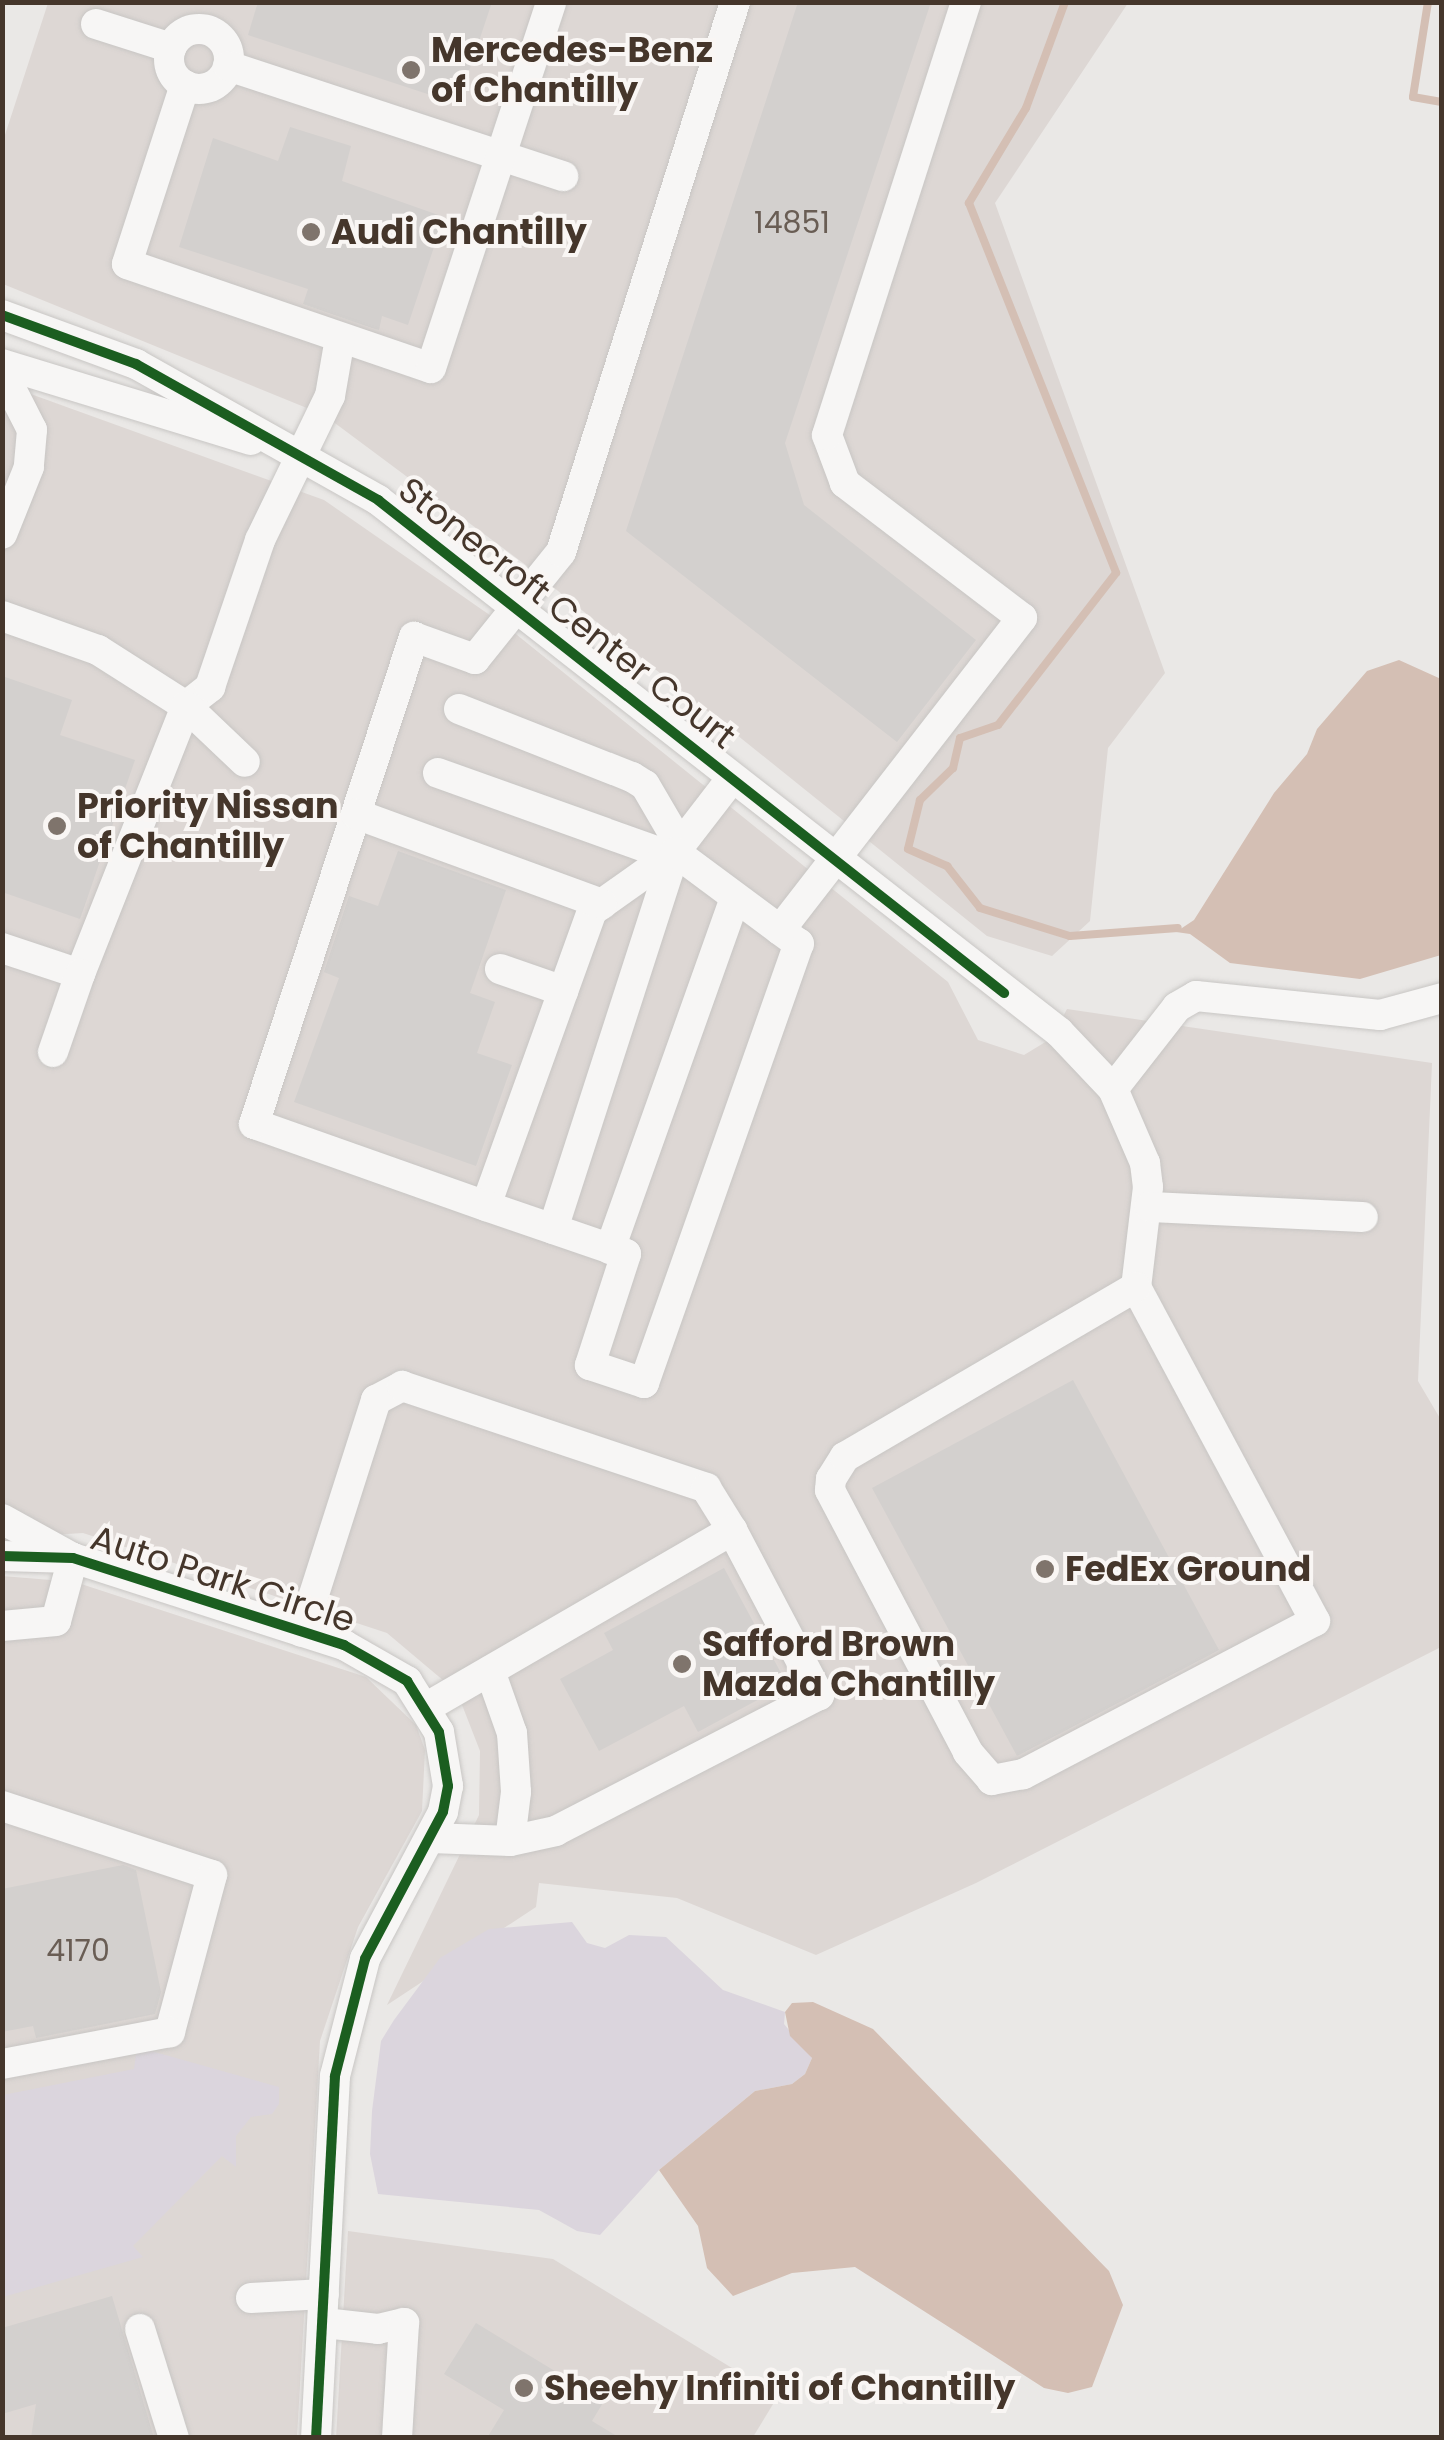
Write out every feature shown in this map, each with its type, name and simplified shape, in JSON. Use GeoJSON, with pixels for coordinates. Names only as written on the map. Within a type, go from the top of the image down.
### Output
{"type":"FeatureCollection","features":[{"type":"Feature","properties":{"kind":"street"},"geometry":{"type":"LineString","coordinates":[[185,85],[127,264],[431,368],[551,2]]}},
{"type":"Feature","properties":{"kind":"street"},"geometry":{"type":"LineString","coordinates":[[438,773],[675,851],[799,944],[644,1382],[590,1365],[626,1254],[254,1124],[414,637],[474,659],[513,605],[560,552],[735,2]]}},
{"type":"Feature","properties":{"kind":"street"},"geometry":{"type":"LineString","coordinates":[[780,930],[1022,618],[845,482],[827,435],[966,2]]}},
{"type":"Feature","properties":{"kind":"street"},"geometry":{"type":"LineString","coordinates":[[211,16],[223,41],[228,66],[213,85],[185,85],[170,66],[171,48],[181,34],[211,16]]}},
{"type":"Feature","properties":{"kind":"street"},"geometry":{"type":"LineString","coordinates":[[96,24],[171,48]]}},
{"type":"Feature","properties":{"kind":"street"},"geometry":{"type":"LineString","coordinates":[[228,66],[562,176]]}},
{"type":"Feature","properties":{"kind":"street","name":"Stonecroft Center Court"},"geometry":{"type":"LineString","coordinates":[[2,315],[136,364],[378,500],[1076,1046],[1112,1088],[1145,1162],[1150,1207],[1136,1286]]}},
{"type":"Feature","properties":{"kind":"street"},"geometry":{"type":"LineString","coordinates":[[54,1052],[80,974],[186,706],[210,688],[260,540],[337,376],[340,338]]}},
{"type":"Feature","properties":{"kind":"street"},"geometry":{"type":"LineString","coordinates":[[2,368],[32,430],[30,467],[2,534]]}},
{"type":"Feature","properties":{"kind":"street","name":"Stonecroft Center Court"},"geometry":{"type":"LineString","coordinates":[[2,368],[302,454]]}},
{"type":"Feature","properties":{"kind":"street"},"geometry":{"type":"LineString","coordinates":[[2,616],[98,650],[186,706],[245,762]]}},
{"type":"Feature","properties":{"kind":"street"},"geometry":{"type":"LineString","coordinates":[[458,709],[645,785],[675,851],[553,1229]]}},
{"type":"Feature","properties":{"kind":"street"},"geometry":{"type":"LineString","coordinates":[[486,1206],[592,911],[675,851],[732,778]]}},
{"type":"Feature","properties":{"kind":"street"},"geometry":{"type":"LineString","coordinates":[[356,814],[602,904]]}},
{"type":"Feature","properties":{"kind":"street"},"geometry":{"type":"LineString","coordinates":[[610,1248],[735,898]]}},
{"type":"Feature","properties":{"kind":"street"},"geometry":{"type":"LineString","coordinates":[[2,948],[80,974]]}},
{"type":"Feature","properties":{"kind":"street"},"geometry":{"type":"LineString","coordinates":[[500,969],[563,991]]}},
{"type":"Feature","properties":{"kind":"street"},"geometry":{"type":"LineString","coordinates":[[1112,1088],[1177,1007],[1196,996],[1380,1015],[1442,998]]}},
{"type":"Feature","properties":{"kind":"street"},"geometry":{"type":"LineString","coordinates":[[1150,1207],[1363,1217]]}},
{"type":"Feature","properties":{"kind":"street"},"geometry":{"type":"LineString","coordinates":[[1136,1286],[1315,1622],[1023,1774],[992,1780],[968,1752],[830,1490],[830,1478],[845,1457],[1136,1286]]}},
{"type":"Feature","properties":{"kind":"street"},"geometry":{"type":"LineString","coordinates":[[302,1632],[376,1400],[402,1386],[706,1488],[819,1695],[569,1826],[510,1841],[430,1838]]}},
{"type":"Feature","properties":{"kind":"street"},"geometry":{"type":"LineString","coordinates":[[2,1519],[73,1558],[56,1622],[2,1626]]}},
{"type":"Feature","properties":{"kind":"street"},"geometry":{"type":"LineString","coordinates":[[427,1708],[732,1530]]}},
{"type":"Feature","properties":{"kind":"street","name":"Auto Park Circle"},"geometry":{"type":"LineString","coordinates":[[2,1556],[73,1558],[302,1632],[383,1664],[427,1708],[440,1732],[448,1786],[430,1838],[391,1904],[346,2013],[335,2076],[316,2438]]}},
{"type":"Feature","properties":{"kind":"street"},"geometry":{"type":"LineString","coordinates":[[490,1671],[512,1733],[516,1792],[510,1841]]}},
{"type":"Feature","properties":{"kind":"street"},"geometry":{"type":"LineString","coordinates":[[2,1806],[212,1876],[170,2032],[2,2064]]}},
{"type":"Feature","properties":{"kind":"street"},"geometry":{"type":"LineString","coordinates":[[251,2298],[324,2309],[378,2328],[404,2323],[397,2438]]}},
{"type":"Feature","properties":{"kind":"street"},"geometry":{"type":"LineString","coordinates":[[140,2330],[174,2438]]}},
{"type":"Feature","properties":{"kind":"shaded area"},"geometry":{"type":"Polygon","coordinates":[[[48,3],[1128,3],[995,203],[1165,673],[1108,748],[1090,921],[1052,956],[987,936],[527,566],[324,415],[3,284],[3,141],[48,3]]]}},
{"type":"Feature","properties":{"kind":"shaded area"},"geometry":{"type":"Polygon","coordinates":[[[3,384],[324,500],[507,627],[948,982],[978,1040],[1024,1055],[1052,1038],[1067,1009],[1432,1063],[1418,1381],[1441,1420],[1441,1647],[976,1883],[816,1955],[677,1898],[539,1883],[536,1907],[387,2005],[479,1815],[480,1751],[457,1692],[387,1633],[83,1533],[3,1538],[3,384]]]}},
{"type":"Feature","properties":{"kind":"shaded area"},"geometry":{"type":"Polygon","coordinates":[[[1399,660],[1441,679],[1441,955],[1360,979],[1230,963],[1190,934],[1176,932],[1194,920],[1274,793],[1307,754],[1317,729],[1367,671],[1399,660]]]}},
{"type":"Feature","properties":{"kind":"shaded area"},"geometry":{"type":"Polygon","coordinates":[[[2,1576],[75,1582],[366,1677],[416,1725],[425,1750],[422,1811],[358,1927],[320,2041],[297,2437],[3,2437],[2,1576]]]}},
{"type":"Feature","properties":{"kind":"shaded area"},"geometry":{"type":"Polygon","coordinates":[[[572,1922],[587,1943],[605,1948],[629,1935],[666,1937],[723,1990],[785,2012],[784,2024],[812,2058],[805,2074],[792,2084],[755,2091],[659,2170],[600,2235],[577,2231],[539,2210],[378,2194],[370,2154],[372,2111],[381,2041],[394,2020],[440,1958],[489,1929],[572,1922]]]}},
{"type":"Feature","properties":{"kind":"shaded area"},"geometry":{"type":"Polygon","coordinates":[[[813,2002],[873,2029],[1109,2271],[1123,2305],[1092,2387],[1068,2393],[1044,2388],[855,2267],[792,2273],[733,2296],[707,2268],[698,2226],[659,2170],[755,2091],[792,2084],[805,2074],[812,2058],[790,2036],[785,2012],[792,2003],[813,2002]]]}},
{"type":"Feature","properties":{"kind":"shaded area"},"geometry":{"type":"Polygon","coordinates":[[[137,2047],[279,2087],[279,2104],[272,2114],[251,2117],[236,2136],[236,2167],[222,2156],[133,2246],[143,2257],[3,2297],[3,2095],[134,2069],[137,2047]]]}},
{"type":"Feature","properties":{"kind":"shaded area"},"geometry":{"type":"Polygon","coordinates":[[[348,2231],[553,2259],[778,2396],[753,2437],[336,2438],[348,2231]]]}},
{"type":"Feature","properties":{"kind":"building","name":"Mercedes-Benz of Chantilly"},"geometry":{"type":"Polygon","coordinates":[[[258,2],[492,2],[458,104],[248,35],[258,2]]]}},
{"type":"Feature","properties":{"kind":"building"},"geometry":{"type":"Polygon","coordinates":[[[798,2],[931,2],[785,443],[804,505],[976,640],[897,742],[626,531],[798,2]]]}},
{"type":"Feature","properties":{"kind":"building","name":"Audi Chantilly"},"geometry":{"type":"Polygon","coordinates":[[[290,127],[351,146],[342,181],[444,217],[408,325],[382,316],[379,330],[372,328],[303,304],[308,289],[179,247],[213,138],[278,161],[290,127]]]}},
{"type":"Feature","properties":{"kind":"building","name":"Priority Nissan of Chantilly"},"geometry":{"type":"Polygon","coordinates":[[[2,676],[72,700],[60,735],[135,760],[80,919],[2,892],[2,676]]]}},
{"type":"Feature","properties":{"kind":"building"},"geometry":{"type":"Polygon","coordinates":[[[398,851],[506,890],[470,993],[495,1002],[477,1053],[512,1065],[476,1166],[294,1102],[339,978],[324,972],[349,896],[378,906],[398,851]]]}},
{"type":"Feature","properties":{"kind":"building","name":"FedEx Ground"},"geometry":{"type":"Polygon","coordinates":[[[1073,1380],[1219,1650],[1017,1756],[872,1488],[1073,1380]]]}},
{"type":"Feature","properties":{"kind":"building","name":"Safford Brown Mazda Chantilly"},"geometry":{"type":"Polygon","coordinates":[[[724,1568],[787,1684],[698,1732],[684,1706],[599,1751],[560,1679],[613,1650],[604,1633],[724,1568]]]}},
{"type":"Feature","properties":{"kind":"building"},"geometry":{"type":"Polygon","coordinates":[[[123,1865],[136,1870],[161,1992],[155,2014],[36,2038],[33,2026],[2,2032],[2,1889],[123,1865]]]}},
{"type":"Feature","properties":{"kind":"building"},"geometry":{"type":"Polygon","coordinates":[[[112,2296],[154,2438],[31,2438],[36,2404],[2,2414],[2,2328],[112,2296]]]}},
{"type":"Feature","properties":{"kind":"building","name":"Sheehy Infiniti of Chantilly"},"geometry":{"type":"Polygon","coordinates":[[[476,2323],[604,2401],[592,2421],[620,2438],[487,2438],[504,2410],[444,2374],[476,2323]]]}},
{"type":"Feature","properties":{"kind":"waterway"},"geometry":{"type":"LineString","coordinates":[[1065,2],[1026,108],[969,203],[1116,573],[998,725],[960,738],[953,768],[920,800],[908,849],[947,866],[980,908],[1070,936],[1178,928]]}},
{"type":"Feature","properties":{"kind":"waterway"},"geometry":{"type":"LineString","coordinates":[[1428,2],[1413,97],[1442,102]]}},
{"type":"Feature","properties":{"kind":"cycle path"},"geometry":{"type":"LineString","coordinates":[[2,315],[136,364],[378,500],[1004,993]]}},
{"type":"Feature","properties":{"kind":"cycle path"},"geometry":{"type":"LineString","coordinates":[[2,1556],[73,1558],[344,1645],[407,1681],[439,1732],[448,1786],[443,1812],[365,1959],[335,2076],[316,2438]]}},
{"type":"Feature","properties":{"kind":"place","name":"Mercedes-Benz of Chantilly"},"geometry":{"type":"Point","coordinates":[411,70]}},
{"type":"Feature","properties":{"kind":"place","name":"Audi Chantilly"},"geometry":{"type":"Point","coordinates":[311,232]}},
{"type":"Feature","properties":{"kind":"place","name":"Priority Nissan of Chantilly"},"geometry":{"type":"Point","coordinates":[57,826]}},
{"type":"Feature","properties":{"kind":"place","name":"FedEx Ground"},"geometry":{"type":"Point","coordinates":[1045,1569]}},
{"type":"Feature","properties":{"kind":"place","name":"Safford Brown Mazda Chantilly"},"geometry":{"type":"Point","coordinates":[682,1664]}},
{"type":"Feature","properties":{"kind":"place","name":"Sheehy Infiniti of Chantilly"},"geometry":{"type":"Point","coordinates":[524,2388]}}]}
